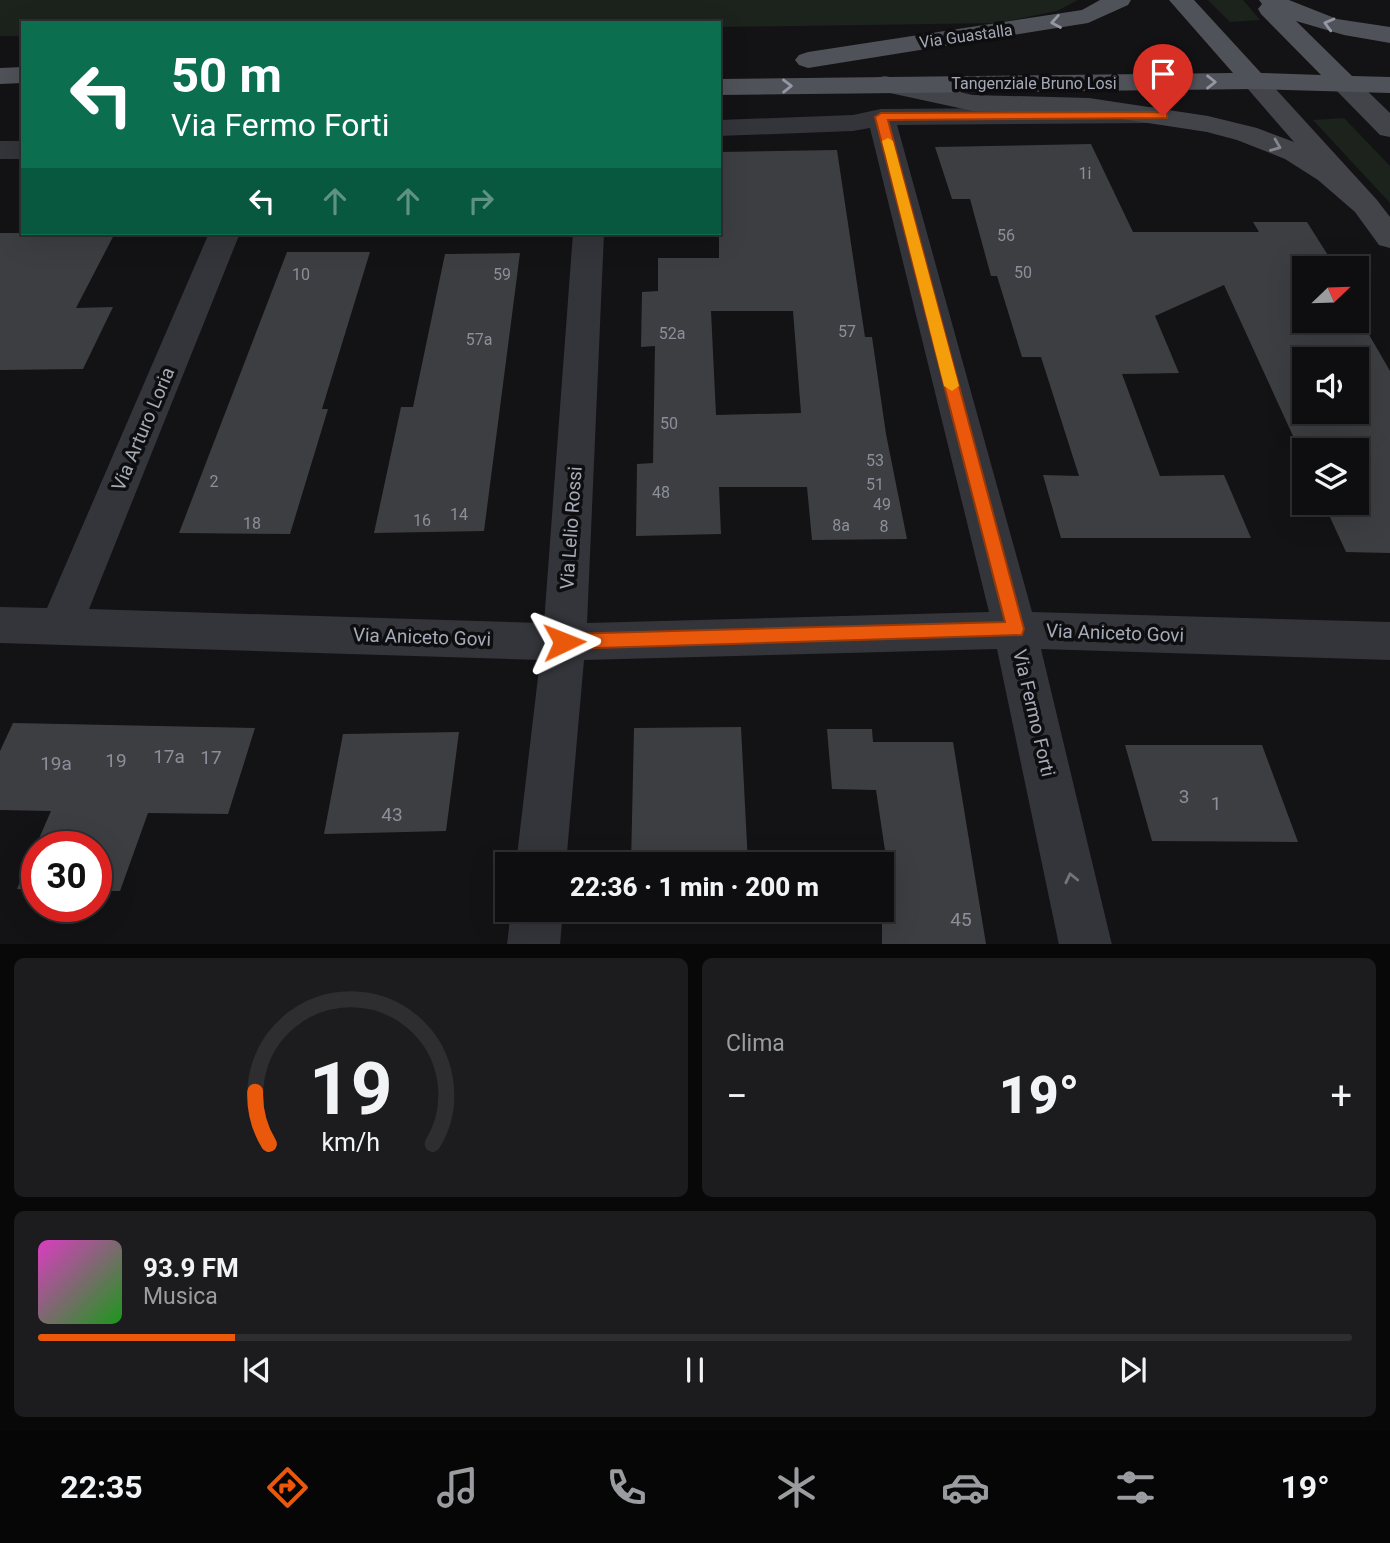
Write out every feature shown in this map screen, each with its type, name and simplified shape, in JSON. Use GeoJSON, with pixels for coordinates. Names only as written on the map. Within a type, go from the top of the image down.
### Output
{"type":"FeatureCollection","features":[{"type":"Feature","properties":{"kind":"main road","name":"Via Guastalla"},"geometry":{"type":"LineString","coordinates":[[796,60],[1004,31],[1088,16],[1119,0]]}},
{"type":"Feature","properties":{"kind":"main road"},"geometry":{"type":"LineString","coordinates":[[1181,0],[1254,81]]}},
{"type":"Feature","properties":{"kind":"main road"},"geometry":{"type":"LineString","coordinates":[[1261,0],[1345,84]]}},
{"type":"Feature","properties":{"kind":"main road"},"geometry":{"type":"LineString","coordinates":[[1271,0],[1296,14],[1327,24],[1390,35]]}},
{"type":"Feature","properties":{"kind":"main road","name":"Tangenziale Bruno Losi"},"geometry":{"type":"LineString","coordinates":[[796,60],[1235,59],[1390,63]]}},
{"type":"Feature","properties":{"kind":"main road"},"geometry":{"type":"LineString","coordinates":[[0,76],[21,75]]}},
{"type":"Feature","properties":{"kind":"main road","name":"Tangenziale Bruno Losi"},"geometry":{"type":"LineString","coordinates":[[721,87],[883,101],[1254,81],[1390,85]]}},
{"type":"Feature","properties":{"kind":"main road"},"geometry":{"type":"LineString","coordinates":[[0,97],[21,96]]}},
{"type":"Feature","properties":{"kind":"street"},"geometry":{"type":"LineString","coordinates":[[1254,81],[1366,206],[1390,238]]}},
{"type":"Feature","properties":{"kind":"street"},"geometry":{"type":"LineString","coordinates":[[1345,84],[1390,129]]}},
{"type":"Feature","properties":{"kind":"street"},"geometry":{"type":"LineString","coordinates":[[721,128],[853,123],[883,101],[1163,116],[1247,134],[1295,153],[1328,174],[1366,206]]}},
{"type":"Feature","properties":{"kind":"street","name":"Via Fermo Forti"},"geometry":{"type":"LineString","coordinates":[[883,101],[1015,629],[1086,944]]}},
{"type":"Feature","properties":{"kind":"street"},"geometry":{"type":"LineString","coordinates":[[0,150],[21,149]]}},
{"type":"Feature","properties":{"kind":"street","name":"Via Arturo Loria"},"geometry":{"type":"LineString","coordinates":[[61,626],[223,235]]}},
{"type":"Feature","properties":{"kind":"street","name":"Via Lelio Rossi"},"geometry":{"type":"LineString","coordinates":[[542,852],[564,642],[589,235]]}},
{"type":"Feature","properties":{"kind":"street","name":"Via Aniceto Govi"},"geometry":{"type":"LineString","coordinates":[[0,625],[564,642],[1015,629],[1390,641]]}},
{"type":"Feature","properties":{"kind":"street"},"geometry":{"type":"LineString","coordinates":[[533,944],[536,922]]}},
{"type":"Feature","properties":{"kind":"shaded area"},"geometry":{"type":"Polygon","coordinates":[[[0,0],[1078,0],[1057,11],[998,23],[721,27],[721,21],[21,21],[21,36],[0,36],[0,0]]]}},
{"type":"Feature","properties":{"kind":"shaded area"},"geometry":{"type":"Polygon","coordinates":[[[1208,0],[1243,0],[1260,20],[1230,22],[1208,0]]]}},
{"type":"Feature","properties":{"kind":"shaded area"},"geometry":{"type":"Polygon","coordinates":[[[1344,118],[1390,166],[1390,203],[1313,120],[1344,118]]]}},
{"type":"Feature","properties":{"kind":"building"},"geometry":{"type":"Polygon","coordinates":[[[1091,144],[1133,232],[1259,232],[1253,222],[1307,222],[1328,256],[1292,256],[1292,333],[1368,333],[1390,371],[1390,553],[1346,552],[1329,515],[1369,515],[1369,438],[1294,438],[1224,285],[1155,316],[1179,373],[1122,374],[1160,476],[1224,475],[1251,538],[1061,538],[1043,475],[1079,476],[1041,357],[1022,357],[997,276],[991,276],[970,199],[952,199],[935,147],[1091,144]]]}},
{"type":"Feature","properties":{"kind":"building"},"geometry":{"type":"Polygon","coordinates":[[[837,150],[865,337],[872,337],[886,434],[907,539],[812,540],[807,487],[719,487],[721,534],[636,536],[637,464],[653,463],[655,346],[641,347],[642,292],[658,291],[658,258],[719,258],[721,152],[837,150]],[[711,311],[716,415],[801,413],[793,311],[711,311]]]}},
{"type":"Feature","properties":{"kind":"building"},"geometry":{"type":"Polygon","coordinates":[[[0,233],[114,235],[76,308],[113,307],[83,369],[0,370],[0,233]]]}},
{"type":"Feature","properties":{"kind":"building"},"geometry":{"type":"Polygon","coordinates":[[[287,252],[370,252],[322,409],[328,409],[290,534],[179,533],[287,252]]]}},
{"type":"Feature","properties":{"kind":"building"},"geometry":{"type":"Polygon","coordinates":[[[520,253],[484,531],[374,533],[401,407],[413,407],[445,254],[520,253]]]}},
{"type":"Feature","properties":{"kind":"building"},"geometry":{"type":"Polygon","coordinates":[[[13,723],[255,728],[228,814],[148,813],[120,891],[112,891],[112,831],[42,831],[51,811],[0,810],[0,751],[13,723]]]}},
{"type":"Feature","properties":{"kind":"building"},"geometry":{"type":"Polygon","coordinates":[[[741,727],[747,852],[631,852],[634,728],[741,727]]]}},
{"type":"Feature","properties":{"kind":"building"},"geometry":{"type":"Polygon","coordinates":[[[827,729],[872,729],[873,742],[953,742],[986,944],[882,944],[882,922],[894,922],[894,852],[885,852],[876,790],[832,789],[827,729]]]}},
{"type":"Feature","properties":{"kind":"building"},"geometry":{"type":"Polygon","coordinates":[[[459,732],[446,831],[324,834],[343,734],[459,732]]]}},
{"type":"Feature","properties":{"kind":"building"},"geometry":{"type":"Polygon","coordinates":[[[1125,745],[1262,745],[1298,842],[1152,841],[1125,745]]]}},
{"type":"Feature","properties":{"kind":"slow traffic"},"geometry":{"type":"LineString","coordinates":[[888,141],[952,386]]}},
{"type":"Feature","properties":{"kind":"route"},"geometry":{"type":"LineString","coordinates":[[564,642],[1015,629],[881,117],[1163,116]]}}]}
